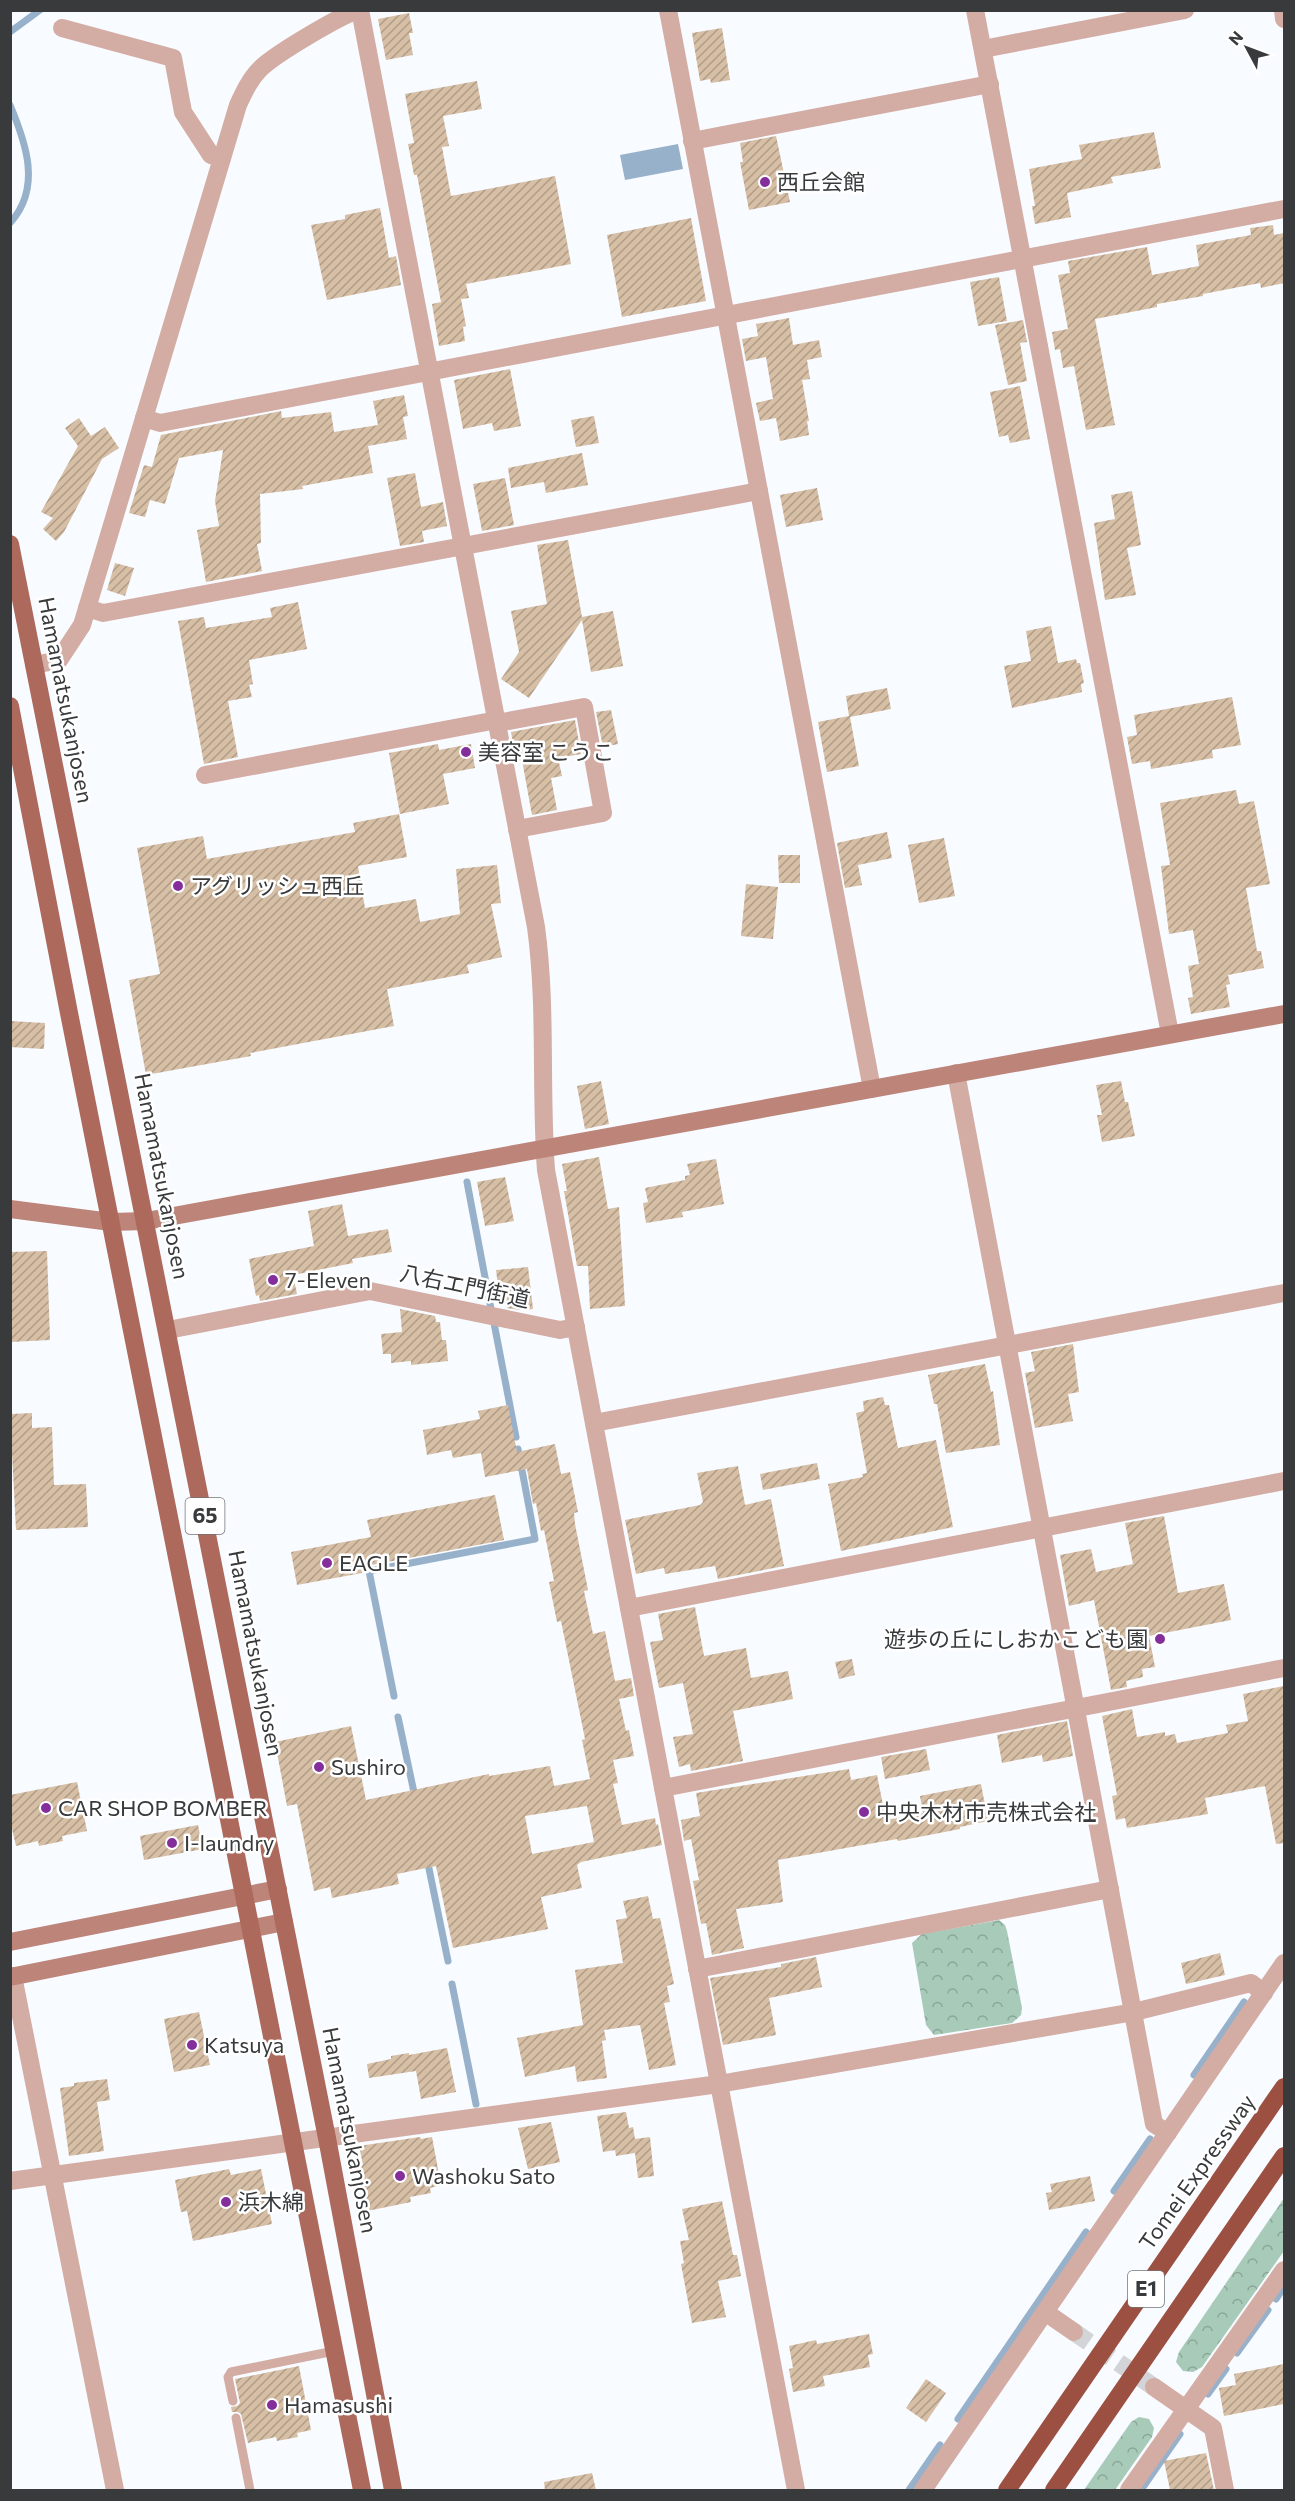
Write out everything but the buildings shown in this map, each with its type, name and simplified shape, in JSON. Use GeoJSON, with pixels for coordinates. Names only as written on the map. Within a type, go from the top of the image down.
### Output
{"type":"FeatureCollection","features":[{"type":"Feature","properties":{"kind":"highway","name":"Tomei Expressway"},"geometry":{"type":"LineString","coordinates":[[1007,2490],[1284,2087]]}},
{"type":"Feature","properties":{"kind":"highway","name":"E1"},"geometry":{"type":"LineString","coordinates":[[1054,2490],[1284,2156]]}},
{"type":"Feature","properties":{"kind":"main road","name":"Hamamatsukanjosen"},"geometry":{"type":"LineString","coordinates":[[10,544],[168,1330],[327,2138],[393,2490]]}},
{"type":"Feature","properties":{"kind":"main road","name":"65"},"geometry":{"type":"LineString","coordinates":[[10,706],[362,2490]]}},
{"type":"Feature","properties":{"kind":"street"},"geometry":{"type":"LineString","coordinates":[[34,665],[59,660],[82,625],[238,105],[247,86],[260,69],[278,55],[359,10],[497,722],[540,960],[546,1170],[796,2490]]}},
{"type":"Feature","properties":{"kind":"street"},"geometry":{"type":"LineString","coordinates":[[668,10],[872,1089]]}},
{"type":"Feature","properties":{"kind":"street"},"geometry":{"type":"LineString","coordinates":[[975,10],[1170,1034]]}},
{"type":"Feature","properties":{"kind":"street"},"geometry":{"type":"LineString","coordinates":[[983,49],[1185,10]]}},
{"type":"Feature","properties":{"kind":"street"},"geometry":{"type":"LineString","coordinates":[[1283,10],[1284,19]]}},
{"type":"Feature","properties":{"kind":"street"},"geometry":{"type":"LineString","coordinates":[[62,28],[173,58],[183,112],[211,155],[222,158]]}},
{"type":"Feature","properties":{"kind":"street"},"geometry":{"type":"LineString","coordinates":[[692,141],[990,84]]}},
{"type":"Feature","properties":{"kind":"street"},"geometry":{"type":"LineString","coordinates":[[144,418],[160,423],[1284,209]]}},
{"type":"Feature","properties":{"kind":"street"},"geometry":{"type":"LineString","coordinates":[[87,608],[103,613],[759,490]]}},
{"type":"Feature","properties":{"kind":"street"},"geometry":{"type":"LineString","coordinates":[[205,775],[584,707],[603,813],[517,829]]}},
{"type":"Feature","properties":{"kind":"street"},"geometry":{"type":"LineString","coordinates":[[10,1209],[111,1222],[146,1221],[1284,1014]]}},
{"type":"Feature","properties":{"kind":"street"},"geometry":{"type":"LineString","coordinates":[[956,1073],[1155,2124],[1168,2133]]}},
{"type":"Feature","properties":{"kind":"street","name":"八右エ門街道"},"geometry":{"type":"LineString","coordinates":[[168,1330],[370,1291],[560,1330],[576,1327]]}},
{"type":"Feature","properties":{"kind":"street"},"geometry":{"type":"LineString","coordinates":[[594,1423],[1008,1347],[1284,1293]]}},
{"type":"Feature","properties":{"kind":"street"},"geometry":{"type":"LineString","coordinates":[[629,1608],[1284,1481]]}},
{"type":"Feature","properties":{"kind":"street"},"geometry":{"type":"LineString","coordinates":[[663,1788],[1284,1668]]}},
{"type":"Feature","properties":{"kind":"street"},"geometry":{"type":"LineString","coordinates":[[10,1942],[278,1889]]}},
{"type":"Feature","properties":{"kind":"street"},"geometry":{"type":"LineString","coordinates":[[697,1969],[1110,1889]]}},
{"type":"Feature","properties":{"kind":"street"},"geometry":{"type":"LineString","coordinates":[[115,2490],[12,1976],[284,1922]]}},
{"type":"Feature","properties":{"kind":"street"},"geometry":{"type":"LineString","coordinates":[[923,2490],[1284,1963]]}},
{"type":"Feature","properties":{"kind":"street"},"geometry":{"type":"LineString","coordinates":[[10,2181],[719,2084],[1134,2013],[1251,1983],[1264,1993]]}},
{"type":"Feature","properties":{"kind":"street"},"geometry":{"type":"LineString","coordinates":[[1129,2490],[1284,2270]]}},
{"type":"Feature","properties":{"kind":"street"},"geometry":{"type":"LineString","coordinates":[[1045,2312],[1074,2332]]}},
{"type":"Feature","properties":{"kind":"street"},"geometry":{"type":"LineString","coordinates":[[1154,2387],[1213,2428],[1225,2490]]}},
{"type":"Feature","properties":{"kind":"lane"},"geometry":{"type":"LineString","coordinates":[[233,2401],[228,2377],[231,2373],[334,2351]]}},
{"type":"Feature","properties":{"kind":"lane"},"geometry":{"type":"LineString","coordinates":[[236,2418],[250,2490]]}},
{"type":"Feature","properties":{"kind":"green space"},"geometry":{"type":"Polygon","coordinates":[[[999,1920],[1005,1925],[1007,1931],[1022,2008],[1021,2015],[1012,2023],[934,2035],[926,2025],[912,1943],[922,1934],[999,1920]]]}},
{"type":"Feature","properties":{"kind":"green space"},"geometry":{"type":"Polygon","coordinates":[[[1284,2198],[1284,2251],[1202,2367],[1193,2372],[1183,2371],[1176,2362],[1179,2352],[1284,2198]]]}},
{"type":"Feature","properties":{"kind":"green space"},"geometry":{"type":"Polygon","coordinates":[[[1139,2417],[1149,2419],[1154,2428],[1152,2437],[1115,2490],[1084,2490],[1131,2422],[1139,2417]]]}},
{"type":"Feature","properties":{"kind":"water"},"geometry":{"type":"Polygon","coordinates":[[[678,144],[683,169],[625,180],[620,155],[678,144]]]}},
{"type":"Feature","properties":{"kind":"waterway"},"geometry":{"type":"LineString","coordinates":[[10,32],[40,10]]}},
{"type":"Feature","properties":{"kind":"waterway"},"geometry":{"type":"LineString","coordinates":[[10,105],[21,135],[28,165],[26,195],[10,223]]}},
{"type":"Feature","properties":{"kind":"waterway"},"geometry":{"type":"LineString","coordinates":[[467,1182],[491,1309]]}},
{"type":"Feature","properties":{"kind":"waterway"},"geometry":{"type":"LineString","coordinates":[[494,1323],[516,1437]]}},
{"type":"Feature","properties":{"kind":"waterway"},"geometry":{"type":"LineString","coordinates":[[394,1696],[369,1571],[535,1539],[518,1449]]}},
{"type":"Feature","properties":{"kind":"waterway"},"geometry":{"type":"LineString","coordinates":[[398,1717],[415,1797]]}},
{"type":"Feature","properties":{"kind":"waterway"},"geometry":{"type":"LineString","coordinates":[[427,1859],[448,1961]]}},
{"type":"Feature","properties":{"kind":"waterway"},"geometry":{"type":"LineString","coordinates":[[452,1984],[476,2104]]}},
{"type":"Feature","properties":{"kind":"waterway"},"geometry":{"type":"LineString","coordinates":[[1194,2075],[1244,2002]]}},
{"type":"Feature","properties":{"kind":"waterway"},"geometry":{"type":"LineString","coordinates":[[1114,2191],[1150,2139]]}},
{"type":"Feature","properties":{"kind":"waterway"},"geometry":{"type":"LineString","coordinates":[[958,2419],[1086,2232]]}},
{"type":"Feature","properties":{"kind":"waterway"},"geometry":{"type":"LineString","coordinates":[[1276,2299],[1284,2287]]}},
{"type":"Feature","properties":{"kind":"waterway"},"geometry":{"type":"LineString","coordinates":[[1237,2353],[1268,2310]]}},
{"type":"Feature","properties":{"kind":"waterway"},"geometry":{"type":"LineString","coordinates":[[1208,2394],[1226,2369]]}},
{"type":"Feature","properties":{"kind":"waterway"},"geometry":{"type":"LineString","coordinates":[[1141,2490],[1180,2434]]}},
{"type":"Feature","properties":{"kind":"waterway"},"geometry":{"type":"LineString","coordinates":[[909,2490],[940,2445]]}},
{"type":"Feature","properties":{"kind":"tunnel"},"geometry":{"type":"LineString","coordinates":[[1074,2332],[1154,2387]]}},
{"type":"Feature","properties":{"kind":"place","name":"西丘会館"},"geometry":{"type":"Point","coordinates":[765,182]}},
{"type":"Feature","properties":{"kind":"place","name":"美容室 こうこ"},"geometry":{"type":"Point","coordinates":[466,752]}},
{"type":"Feature","properties":{"kind":"place","name":"アグリッシュ西丘"},"geometry":{"type":"Point","coordinates":[178,886]}},
{"type":"Feature","properties":{"kind":"place","name":"7-Eleven"},"geometry":{"type":"Point","coordinates":[273,1280]}},
{"type":"Feature","properties":{"kind":"place","name":"EAGLE"},"geometry":{"type":"Point","coordinates":[327,1563]}},
{"type":"Feature","properties":{"kind":"place","name":"遊歩の丘にしおかこども園"},"geometry":{"type":"Point","coordinates":[1160,1639]}},
{"type":"Feature","properties":{"kind":"place","name":"Sushiro"},"geometry":{"type":"Point","coordinates":[319,1767]}},
{"type":"Feature","properties":{"kind":"place","name":"CAR SHOP BOMBER"},"geometry":{"type":"Point","coordinates":[46,1808]}},
{"type":"Feature","properties":{"kind":"place","name":"中央木材市売株式会社"},"geometry":{"type":"Point","coordinates":[864,1812]}},
{"type":"Feature","properties":{"kind":"place","name":"I-laundry"},"geometry":{"type":"Point","coordinates":[172,1843]}},
{"type":"Feature","properties":{"kind":"place","name":"Katsuya"},"geometry":{"type":"Point","coordinates":[192,2045]}},
{"type":"Feature","properties":{"kind":"place","name":"Washoku Sato"},"geometry":{"type":"Point","coordinates":[400,2176]}},
{"type":"Feature","properties":{"kind":"place","name":"浜木綿"},"geometry":{"type":"Point","coordinates":[226,2202]}},
{"type":"Feature","properties":{"kind":"place","name":"Hamasushi"},"geometry":{"type":"Point","coordinates":[272,2405]}}]}
